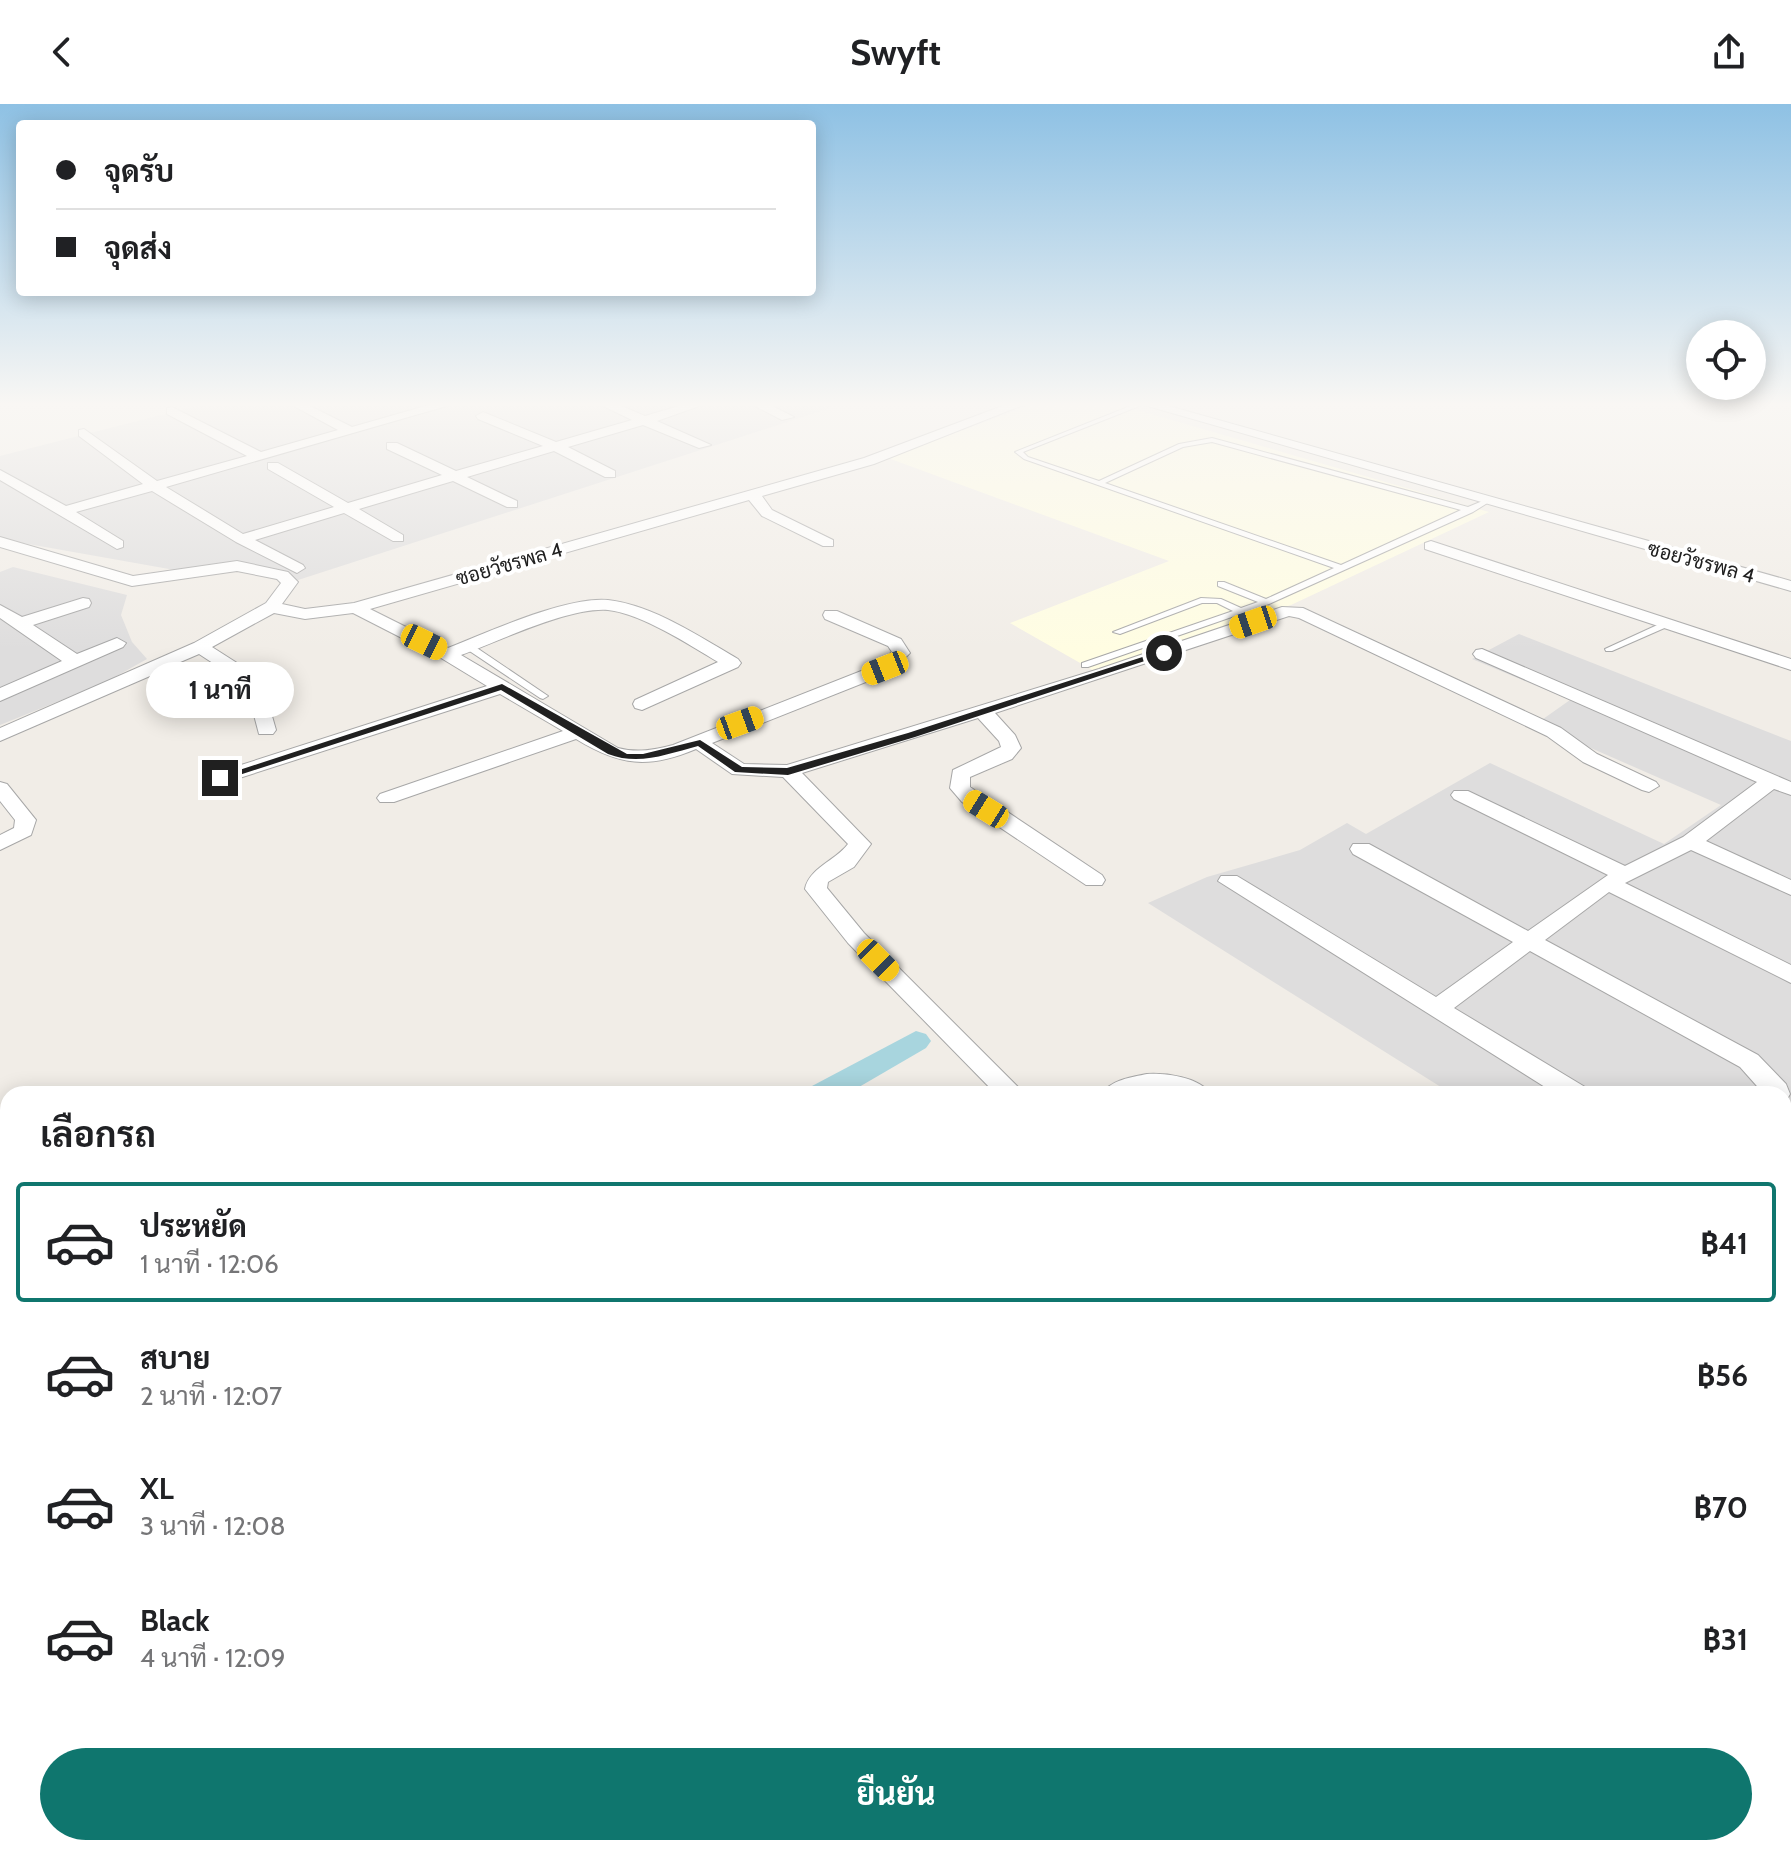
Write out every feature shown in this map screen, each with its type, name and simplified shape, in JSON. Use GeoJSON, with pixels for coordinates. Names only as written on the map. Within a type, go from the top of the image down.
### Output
{"type":"FeatureCollection","features":[{"type":"Feature","properties":{"kind":"street"},"geometry":{"type":"LineString","coordinates":[[22,487],[117,544]]}},
{"type":"Feature","properties":{"kind":"street"},"geometry":{"type":"LineString","coordinates":[[64,511],[156,487],[241,539],[297,568]]}},
{"type":"Feature","properties":{"kind":"street"},"geometry":{"type":"LineString","coordinates":[[309,487],[398,538]]}},
{"type":"Feature","properties":{"kind":"street"},"geometry":{"type":"LineString","coordinates":[[241,539],[422,487]]}},
{"type":"Feature","properties":{"kind":"street"},"geometry":{"type":"LineString","coordinates":[[476,487],[512,504]]}},
{"type":"Feature","properties":{"kind":"street","name":"ซอยวัชรพล 4"},"geometry":{"type":"LineString","coordinates":[[272,607],[305,614],[355,608],[781,487]]}},
{"type":"Feature","properties":{"kind":"street","name":"ซอยวัชรพล 4"},"geometry":{"type":"LineString","coordinates":[[1432,487],[1791,586]]}},
{"type":"Feature","properties":{"kind":"street"},"geometry":{"type":"LineString","coordinates":[[753,495],[767,513],[828,543]]}},
{"type":"Feature","properties":{"kind":"street"},"geometry":{"type":"LineString","coordinates":[[0,542],[132,581],[237,566],[282,575],[290,582],[272,607],[200,647],[0,735]]}},
{"type":"Feature","properties":{"kind":"street"},"geometry":{"type":"LineString","coordinates":[[1431,546],[1791,665]]}},
{"type":"Feature","properties":{"kind":"street"},"geometry":{"type":"LineString","coordinates":[[20,623],[83,603]]}},
{"type":"Feature","properties":{"kind":"street"},"geometry":{"type":"LineString","coordinates":[[447,654],[580,609],[608,604],[656,622],[732,663],[642,704]]}},
{"type":"Feature","properties":{"kind":"street"},"geometry":{"type":"LineString","coordinates":[[355,608],[447,654],[626,758],[700,743],[740,723],[885,668],[901,653],[895,643],[831,615]]}},
{"type":"Feature","properties":{"kind":"street"},"geometry":{"type":"LineString","coordinates":[[0,610],[76,662]]}},
{"type":"Feature","properties":{"kind":"street"},"geometry":{"type":"LineString","coordinates":[[700,743],[739,770],[788,771],[983,712],[1282,612],[1296,611],[1554,732],[1590,758],[1649,786]]}},
{"type":"Feature","properties":{"kind":"street"},"geometry":{"type":"LineString","coordinates":[[0,695],[117,643]]}},
{"type":"Feature","properties":{"kind":"street"},"geometry":{"type":"LineString","coordinates":[[200,647],[231,667],[259,699],[266,730]]}},
{"type":"Feature","properties":{"kind":"street"},"geometry":{"type":"LineString","coordinates":[[1482,654],[1781,785]]}},
{"type":"Feature","properties":{"kind":"street"},"geometry":{"type":"LineString","coordinates":[[153,668],[191,709]]}},
{"type":"Feature","properties":{"kind":"street"},"geometry":{"type":"LineString","coordinates":[[220,778],[502,687]]}},
{"type":"Feature","properties":{"kind":"street"},"geometry":{"type":"LineString","coordinates":[[983,712],[1008,739],[1011,748],[1005,755],[960,774],[960,788],[969,798],[1094,880]]}},
{"type":"Feature","properties":{"kind":"street"},"geometry":{"type":"LineString","coordinates":[[387,798],[579,732]]}},
{"type":"Feature","properties":{"kind":"street"},"geometry":{"type":"LineString","coordinates":[[788,771],[860,844],[846,862],[818,879],[816,889],[856,938],[1004,1086]]}},
{"type":"Feature","properties":{"kind":"street"},"geometry":{"type":"LineString","coordinates":[[1436,1009],[1616,878],[1691,842],[1781,785]]}},
{"type":"Feature","properties":{"kind":"street"},"geometry":{"type":"LineString","coordinates":[[0,788],[26,820],[24,831],[0,844]]}},
{"type":"Feature","properties":{"kind":"street"},"geometry":{"type":"LineString","coordinates":[[1461,795],[1791,975]]}},
{"type":"Feature","properties":{"kind":"street"},"geometry":{"type":"LineString","coordinates":[[1691,842],[1791,888]]}},
{"type":"Feature","properties":{"kind":"street"},"geometry":{"type":"LineString","coordinates":[[1361,849],[1749,1061],[1773,1086]]}},
{"type":"Feature","properties":{"kind":"street"},"geometry":{"type":"LineString","coordinates":[[1229,881],[1563,1086]]}},
{"type":"Feature","properties":{"kind":"street"},"geometry":{"type":"LineString","coordinates":[[1129,1086],[1136,1082],[1158,1081],[1173,1086]]}},
{"type":"Feature","properties":{"kind":"lane"},"geometry":{"type":"LineString","coordinates":[[1111,487],[1342,568]]}},
{"type":"Feature","properties":{"kind":"lane"},"geometry":{"type":"LineString","coordinates":[[1384,487],[1470,510]]}},
{"type":"Feature","properties":{"kind":"lane"},"geometry":{"type":"LineString","coordinates":[[1085,665],[1266,602],[1485,502]]}},
{"type":"Feature","properties":{"kind":"lane"},"geometry":{"type":"LineString","coordinates":[[1221,584],[1266,602]]}},
{"type":"Feature","properties":{"kind":"lane"},"geometry":{"type":"LineString","coordinates":[[1117,632],[1201,600],[1218,601],[1241,611]]}},
{"type":"Feature","properties":{"kind":"lane"},"geometry":{"type":"LineString","coordinates":[[1609,649],[1666,624]]}},
{"type":"Feature","properties":{"kind":"lane"},"geometry":{"type":"LineString","coordinates":[[468,646],[543,696]]}},
{"type":"Feature","properties":{"kind":"shaded area"},"geometry":{"type":"Polygon","coordinates":[[[0,487],[587,487],[295,581],[255,567],[186,572],[0,539],[0,487]]]}},
{"type":"Feature","properties":{"kind":"shaded area"},"geometry":{"type":"Polygon","coordinates":[[[966,487],[1402,487],[1489,512],[1291,605],[1096,672],[1010,623],[1169,561],[966,487]]]}},
{"type":"Feature","properties":{"kind":"shaded area"},"geometry":{"type":"Polygon","coordinates":[[[13,567],[127,595],[121,615],[132,642],[147,659],[106,682],[0,725],[0,572],[13,567]]]}},
{"type":"Feature","properties":{"kind":"shaded area"},"geometry":{"type":"Polygon","coordinates":[[[1519,634],[1791,741],[1791,1086],[1439,1086],[1148,903],[1207,877],[1300,850],[1347,823],[1366,834],[1490,763],[1664,844],[1721,805],[1536,724],[1570,700],[1472,659],[1519,634]]]}},
{"type":"Feature","properties":{"kind":"waterway"},"geometry":{"type":"LineString","coordinates":[[837,1086],[916,1041]]}},
{"type":"Feature","properties":{"kind":"route"},"geometry":{"type":"LineString","coordinates":[[220,778],[502,687],[626,758],[700,743],[739,770],[788,771],[911,735],[1164,653]]}}]}
